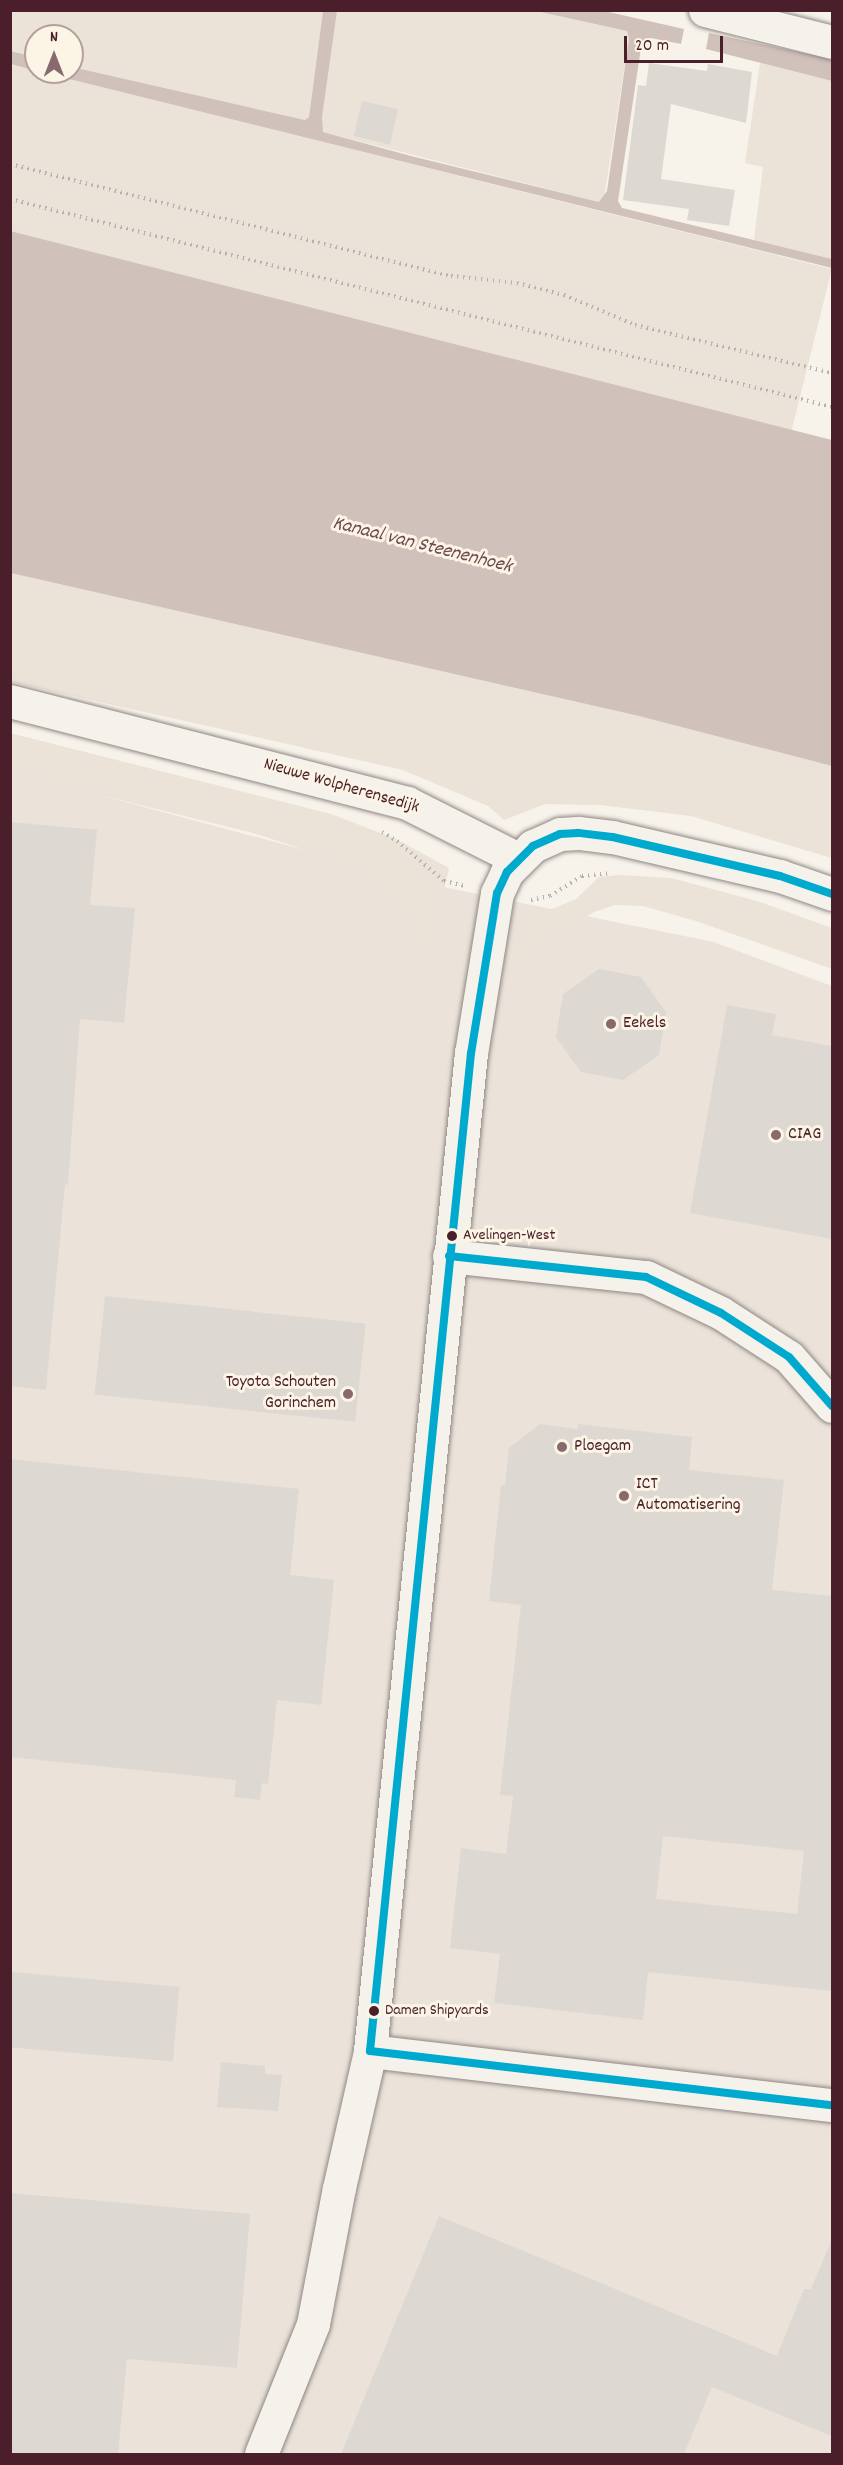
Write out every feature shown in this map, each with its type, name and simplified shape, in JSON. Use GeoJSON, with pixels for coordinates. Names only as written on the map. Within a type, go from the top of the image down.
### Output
{"type":"FeatureCollection","features":[{"type":"Feature","properties":{"kind":"street"},"geometry":{"type":"LineString","coordinates":[[705,10],[832,42]]}},
{"type":"Feature","properties":{"kind":"street","name":"Nieuwe Wolpherensedijk"},"geometry":{"type":"LineString","coordinates":[[10,701],[406,803],[518,859]]}},
{"type":"Feature","properties":{"kind":"street"},"geometry":{"type":"LineString","coordinates":[[261,2454],[313,2324],[370,2051],[471,1053],[497,893],[507,872],[533,846],[560,834],[589,834],[612,837],[780,876],[832,894]]}},
{"type":"Feature","properties":{"kind":"street"},"geometry":{"type":"LineString","coordinates":[[449,1256],[646,1277],[720,1313],[789,1357],[832,1407]]}},
{"type":"Feature","properties":{"kind":"street"},"geometry":{"type":"LineString","coordinates":[[370,2051],[832,2105]]}},
{"type":"Feature","properties":{"kind":"path"},"geometry":{"type":"LineString","coordinates":[[10,164],[451,276],[517,283],[564,295],[635,325],[832,373]]}},
{"type":"Feature","properties":{"kind":"path"},"geometry":{"type":"LineString","coordinates":[[10,199],[832,407]]}},
{"type":"Feature","properties":{"kind":"shaded area"},"geometry":{"type":"Polygon","coordinates":[[[10,11],[323,11],[309,117],[305,120],[84,70],[84,24],[24,24],[24,54],[11,51],[10,11]]]}},
{"type":"Feature","properties":{"kind":"shaded area"},"geometry":{"type":"Polygon","coordinates":[[[337,11],[536,11],[627,31],[629,39],[604,198],[599,202],[323,132],[321,117],[337,11]]]}},
{"type":"Feature","properties":{"kind":"shaded area"},"geometry":{"type":"Polygon","coordinates":[[[760,63],[832,81],[832,259],[754,240],[763,167],[745,163],[760,63]]]}},
{"type":"Feature","properties":{"kind":"shaded area"},"geometry":{"type":"Polygon","coordinates":[[[10,64],[24,67],[24,84],[84,82],[832,269],[791,431],[10,236],[10,64]]]}},
{"type":"Feature","properties":{"kind":"shaded area"},"geometry":{"type":"Polygon","coordinates":[[[11,573],[639,716],[832,766],[832,858],[691,816],[600,805],[545,804],[504,820],[488,806],[403,770],[11,682],[11,573]]]}},
{"type":"Feature","properties":{"kind":"shaded area"},"geometry":{"type":"Polygon","coordinates":[[[10,733],[331,814],[396,839],[449,868],[441,904],[441,986],[406,914],[375,882],[342,862],[253,833],[11,773],[10,733]]]}},
{"type":"Feature","properties":{"kind":"shaded area"},"geometry":{"type":"Polygon","coordinates":[[[10,771],[443,887],[714,942],[832,986],[832,2454],[11,2454],[10,771]]]}},
{"type":"Feature","properties":{"kind":"shaded area"},"geometry":{"type":"Polygon","coordinates":[[[620,875],[671,878],[757,901],[832,928],[832,969],[696,921],[643,906],[615,905],[594,912],[557,936],[500,994],[512,944],[528,912],[550,910],[576,899],[599,877],[620,875]]]}},
{"type":"Feature","properties":{"kind":"water"},"geometry":{"type":"Polygon","coordinates":[[[323,11],[337,11],[322,117],[323,132],[599,202],[607,191],[629,39],[627,31],[536,11],[604,11],[684,29],[681,44],[651,38],[642,41],[618,201],[622,208],[832,259],[832,268],[84,83],[84,70],[305,120],[309,117],[323,11]]]}},
{"type":"Feature","properties":{"kind":"water"},"geometry":{"type":"Polygon","coordinates":[[[709,33],[832,59],[832,81],[706,49],[709,33]]]}},
{"type":"Feature","properties":{"kind":"water"},"geometry":{"type":"Polygon","coordinates":[[[10,51],[24,54],[24,68],[11,64],[10,51]]]}},
{"type":"Feature","properties":{"kind":"water","name":"Kanaal van Steenenhoek"},"geometry":{"type":"Polygon","coordinates":[[[10,231],[832,440],[832,766],[639,716],[11,573],[10,231]]]}},
{"type":"Feature","properties":{"kind":"building"},"geometry":{"type":"Polygon","coordinates":[[[649,63],[707,71],[708,64],[752,72],[746,123],[671,104],[661,179],[735,190],[729,226],[687,220],[689,209],[623,200],[638,85],[646,86],[649,63]]]}},
{"type":"Feature","properties":{"kind":"building"},"geometry":{"type":"Polygon","coordinates":[[[362,101],[398,109],[390,144],[354,136],[362,101]]]}},
{"type":"Feature","properties":{"kind":"building"},"geometry":{"type":"Polygon","coordinates":[[[10,822],[97,830],[90,905],[135,908],[124,1023],[80,1019],[68,1185],[65,1184],[46,1390],[10,1386],[10,822]]]}},
{"type":"Feature","properties":{"kind":"building"},"geometry":{"type":"Polygon","coordinates":[[[599,969],[641,977],[666,1012],[659,1055],[623,1080],[581,1072],[556,1037],[563,994],[599,969]]]}},
{"type":"Feature","properties":{"kind":"building"},"geometry":{"type":"Polygon","coordinates":[[[727,1005],[776,1014],[772,1035],[832,1046],[832,1239],[690,1213],[727,1005]]]}},
{"type":"Feature","properties":{"kind":"building"},"geometry":{"type":"Polygon","coordinates":[[[105,1296],[366,1323],[355,1422],[95,1394],[105,1296]]]}},
{"type":"Feature","properties":{"kind":"building"},"geometry":{"type":"Polygon","coordinates":[[[540,1424],[577,1429],[578,1424],[692,1437],[689,1470],[784,1480],[772,1590],[832,1596],[832,1991],[648,1972],[643,2020],[494,2003],[500,1954],[450,1948],[461,1848],[506,1854],[513,1796],[500,1795],[521,1605],[489,1601],[501,1485],[505,1485],[509,1448],[540,1424]],[[663,1836],[656,1899],[797,1914],[804,1851],[663,1836]]]}},
{"type":"Feature","properties":{"kind":"building"},"geometry":{"type":"Polygon","coordinates":[[[10,1459],[299,1489],[290,1575],[334,1580],[321,1705],[277,1700],[268,1784],[262,1783],[260,1800],[234,1797],[236,1780],[10,1757],[10,1459]]]}},
{"type":"Feature","properties":{"kind":"building"},"geometry":{"type":"Polygon","coordinates":[[[10,1972],[179,1987],[173,2062],[10,2047],[10,1972]]]}},
{"type":"Feature","properties":{"kind":"building"},"geometry":{"type":"Polygon","coordinates":[[[221,2062],[265,2066],[265,2074],[282,2075],[278,2111],[217,2107],[221,2062]]]}},
{"type":"Feature","properties":{"kind":"building"},"geometry":{"type":"Polygon","coordinates":[[[10,2193],[250,2214],[237,2368],[127,2359],[118,2454],[10,2454],[10,2193]]]}},
{"type":"Feature","properties":{"kind":"building"},"geometry":{"type":"Polygon","coordinates":[[[439,2216],[777,2356],[804,2289],[811,2289],[832,2239],[832,2436],[712,2387],[684,2454],[341,2454],[439,2216]]]}},
{"type":"Feature","properties":{"kind":"transit line"},"geometry":{"type":"LineString","coordinates":[[832,894],[780,876],[612,837],[578,833],[560,834],[533,846],[507,872],[497,893],[471,1053],[370,2051],[832,2105]]}},
{"type":"Feature","properties":{"kind":"transit line"},"geometry":{"type":"LineString","coordinates":[[449,1256],[646,1277],[721,1313],[789,1357],[832,1406]]}},
{"type":"Feature","properties":{"kind":"place","name":"Eekels"},"geometry":{"type":"Point","coordinates":[611,1024]}},
{"type":"Feature","properties":{"kind":"place","name":"CIAG"},"geometry":{"type":"Point","coordinates":[776,1135]}},
{"type":"Feature","properties":{"kind":"place","name":"Avelingen-West"},"geometry":{"type":"Point","coordinates":[452,1236]}},
{"type":"Feature","properties":{"kind":"place","name":"Toyota Schouten Gorinchem"},"geometry":{"type":"Point","coordinates":[348,1394]}},
{"type":"Feature","properties":{"kind":"place","name":"Ploegam"},"geometry":{"type":"Point","coordinates":[562,1447]}},
{"type":"Feature","properties":{"kind":"place","name":"ICT Automatisering"},"geometry":{"type":"Point","coordinates":[624,1496]}},
{"type":"Feature","properties":{"kind":"place","name":"Damen Shipyards"},"geometry":{"type":"Point","coordinates":[374,2011]}}]}
